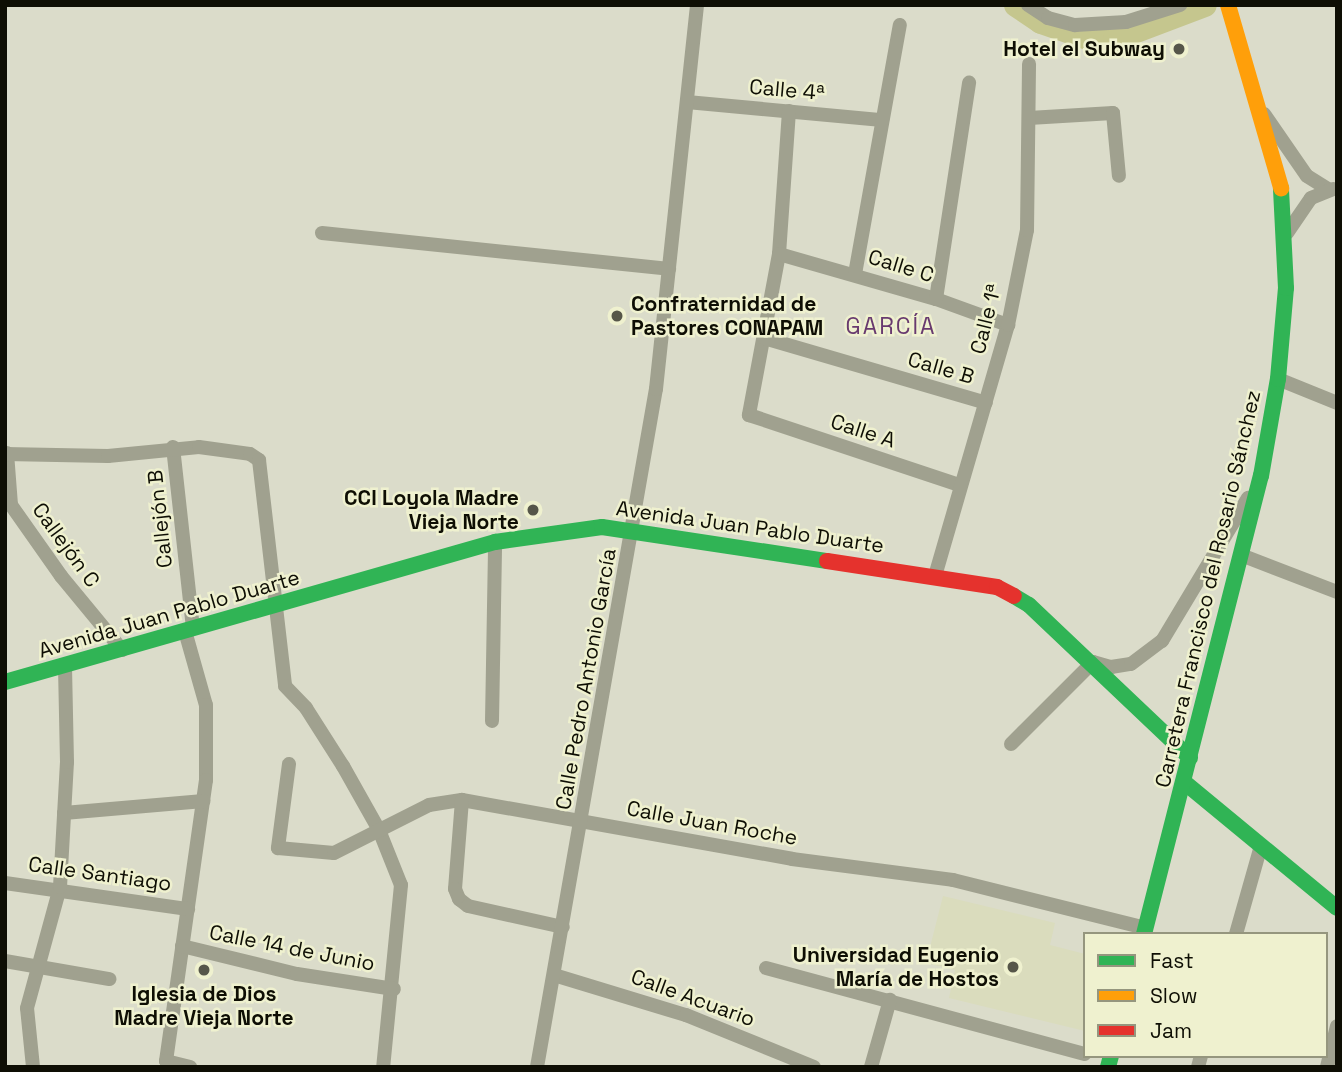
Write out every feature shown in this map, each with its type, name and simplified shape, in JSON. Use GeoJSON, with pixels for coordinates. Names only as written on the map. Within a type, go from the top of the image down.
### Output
{"type":"FeatureCollection","features":[{"type":"Feature","properties":{"kind":"main road","name":"Carretera Francisco del Rosario Sánchez"},"geometry":{"type":"LineString","coordinates":[[1144,931],[1261,476],[1278,379],[1286,234],[1281,187],[1262,112],[1227,5]]}},
{"type":"Feature","properties":{"kind":"main road","name":"Avenida Juan Pablo Duarte"},"geometry":{"type":"LineString","coordinates":[[5,682],[495,542],[602,527],[997,587],[1018,599],[1093,663],[1190,758]]}},
{"type":"Feature","properties":{"kind":"main road"},"geometry":{"type":"LineString","coordinates":[[1184,782],[1260,849],[1337,908]]}},
{"type":"Feature","properties":{"kind":"street","name":"Calle Pedro Antonio García"},"geometry":{"type":"LineString","coordinates":[[537,1067],[634,531],[656,389],[696,5]]}},
{"type":"Feature","properties":{"kind":"street"},"geometry":{"type":"LineString","coordinates":[[1028,5],[1048,18],[1101,25],[1180,5]]}},
{"type":"Feature","properties":{"kind":"street"},"geometry":{"type":"LineString","coordinates":[[855,274],[900,25]]}},
{"type":"Feature","properties":{"kind":"street","name":"Calle 1ª"},"geometry":{"type":"LineString","coordinates":[[935,576],[1008,325],[1027,230],[1029,64]]}},
{"type":"Feature","properties":{"kind":"street"},"geometry":{"type":"LineString","coordinates":[[936,299],[969,83]]}},
{"type":"Feature","properties":{"kind":"street","name":"Calle 4ª"},"geometry":{"type":"LineString","coordinates":[[687,102],[882,120]]}},
{"type":"Feature","properties":{"kind":"street"},"geometry":{"type":"LineString","coordinates":[[764,338],[779,254],[789,111]]}},
{"type":"Feature","properties":{"kind":"street"},"geometry":{"type":"LineString","coordinates":[[1262,112],[1307,176],[1332,189]]}},
{"type":"Feature","properties":{"kind":"street"},"geometry":{"type":"LineString","coordinates":[[1029,118],[1112,113],[1119,176]]}},
{"type":"Feature","properties":{"kind":"street"},"geometry":{"type":"LineString","coordinates":[[1286,234],[1300,209],[1332,189]]}},
{"type":"Feature","properties":{"kind":"street"},"geometry":{"type":"LineString","coordinates":[[323,233],[669,269]]}},
{"type":"Feature","properties":{"kind":"street","name":"Calle C"},"geometry":{"type":"LineString","coordinates":[[779,254],[936,299],[1008,325]]}},
{"type":"Feature","properties":{"kind":"street","name":"Calle B"},"geometry":{"type":"LineString","coordinates":[[764,338],[986,402]]}},
{"type":"Feature","properties":{"kind":"street","name":"Calle A"},"geometry":{"type":"LineString","coordinates":[[764,338],[749,412],[752,418],[960,485]]}},
{"type":"Feature","properties":{"kind":"street"},"geometry":{"type":"LineString","coordinates":[[1278,379],[1337,403]]}},
{"type":"Feature","properties":{"kind":"street"},"geometry":{"type":"LineString","coordinates":[[6,454],[108,456],[173,447],[250,454],[261,464],[273,606],[285,685],[306,708],[379,830],[401,885],[394,989],[383,1067]]}},
{"type":"Feature","properties":{"kind":"street","name":"Callejón B"},"geometry":{"type":"LineString","coordinates":[[173,447],[189,629],[206,705],[203,801],[166,1061],[190,1067]]}},
{"type":"Feature","properties":{"kind":"street","name":"Callejón C"},"geometry":{"type":"LineString","coordinates":[[6,454],[11,505],[61,576],[122,650]]}},
{"type":"Feature","properties":{"kind":"street"},"geometry":{"type":"LineString","coordinates":[[1012,744],[1093,663],[1111,667],[1131,664],[1162,641],[1261,476]]}},
{"type":"Feature","properties":{"kind":"street"},"geometry":{"type":"LineString","coordinates":[[492,721],[495,542]]}},
{"type":"Feature","properties":{"kind":"street"},"geometry":{"type":"LineString","coordinates":[[1241,555],[1337,592]]}},
{"type":"Feature","properties":{"kind":"street"},"geometry":{"type":"LineString","coordinates":[[33,1067],[27,1008],[31,982],[42,965],[60,887],[64,813],[65,666]]}},
{"type":"Feature","properties":{"kind":"street","name":"Calle Juan Roche"},"geometry":{"type":"LineString","coordinates":[[289,764],[278,848],[334,853],[429,805],[463,800],[792,859],[953,880],[1144,931]]}},
{"type":"Feature","properties":{"kind":"street"},"geometry":{"type":"LineString","coordinates":[[463,800],[455,889],[459,900],[468,906],[563,927]]}},
{"type":"Feature","properties":{"kind":"street"},"geometry":{"type":"LineString","coordinates":[[64,813],[203,801]]}},
{"type":"Feature","properties":{"kind":"street"},"geometry":{"type":"LineString","coordinates":[[1237,932],[1260,849]]}},
{"type":"Feature","properties":{"kind":"street","name":"Calle Santiago"},"geometry":{"type":"LineString","coordinates":[[5,883],[60,887],[188,908]]}},
{"type":"Feature","properties":{"kind":"street","name":"Calle 14 de Junio"},"geometry":{"type":"LineString","coordinates":[[182,946],[297,974],[394,989]]}},
{"type":"Feature","properties":{"kind":"street"},"geometry":{"type":"LineString","coordinates":[[5,961],[42,965],[109,979]]}},
{"type":"Feature","properties":{"kind":"street"},"geometry":{"type":"LineString","coordinates":[[766,968],[1083,1053]]}},
{"type":"Feature","properties":{"kind":"street","name":"Calle Acuario"},"geometry":{"type":"LineString","coordinates":[[554,975],[686,1015],[814,1067]]}},
{"type":"Feature","properties":{"kind":"street"},"geometry":{"type":"LineString","coordinates":[[871,1067],[890,1000]]}},
{"type":"Feature","properties":{"kind":"street"},"geometry":{"type":"LineString","coordinates":[[1327,1067],[1337,1026]]}},
{"type":"Feature","properties":{"kind":"shaded area","name":"Universidad Eugenio María de Hostos"},"geometry":{"type":"Polygon","coordinates":[[[943,896],[1055,923],[1050,945],[1083,953],[1083,1031],[949,998],[955,970],[926,963],[943,896]]]}},
{"type":"Feature","properties":{"kind":"waterway"},"geometry":{"type":"LineString","coordinates":[[1016,5],[1041,22],[1093,40],[1115,39],[1205,5]]}},
{"type":"Feature","properties":{"kind":"traffic: fast"},"geometry":{"type":"LineString","coordinates":[[1145,932],[1261,476],[1278,379],[1286,288],[1281,188]]}},
{"type":"Feature","properties":{"kind":"traffic: fast"},"geometry":{"type":"LineString","coordinates":[[5,682],[495,542],[602,527],[827,561]]}},
{"type":"Feature","properties":{"kind":"traffic: fast"},"geometry":{"type":"LineString","coordinates":[[1014,596],[1029,605],[1190,758]]}},
{"type":"Feature","properties":{"kind":"traffic: fast"},"geometry":{"type":"LineString","coordinates":[[1184,782],[1337,908]]}},
{"type":"Feature","properties":{"kind":"traffic: fast"},"geometry":{"type":"LineString","coordinates":[[1108,1067],[1110,1058]]}},
{"type":"Feature","properties":{"kind":"traffic: slow"},"geometry":{"type":"LineString","coordinates":[[1228,5],[1281,188]]}},
{"type":"Feature","properties":{"kind":"traffic: jam"},"geometry":{"type":"LineString","coordinates":[[827,561],[997,587],[1014,596]]}},
{"type":"Feature","properties":{"kind":"place","name":"Hotel el Subway"},"geometry":{"type":"Point","coordinates":[1179,49]}},
{"type":"Feature","properties":{"kind":"place","name":"Confraternidad de Pastores CONAPAM"},"geometry":{"type":"Point","coordinates":[617,316]}},
{"type":"Feature","properties":{"kind":"place","name":"CCI Loyola Madre Vieja Norte"},"geometry":{"type":"Point","coordinates":[533,510]}},
{"type":"Feature","properties":{"kind":"place","name":"Universidad Eugenio María de Hostos"},"geometry":{"type":"Point","coordinates":[1013,967]}},
{"type":"Feature","properties":{"kind":"place","name":"Iglesia de Dios Madre Vieja Norte"},"geometry":{"type":"Point","coordinates":[204,970]}},
{"type":"Feature","properties":{"kind":"district","name":"GARCÍA"},"geometry":{"type":"Point","coordinates":[891,326]}}]}
